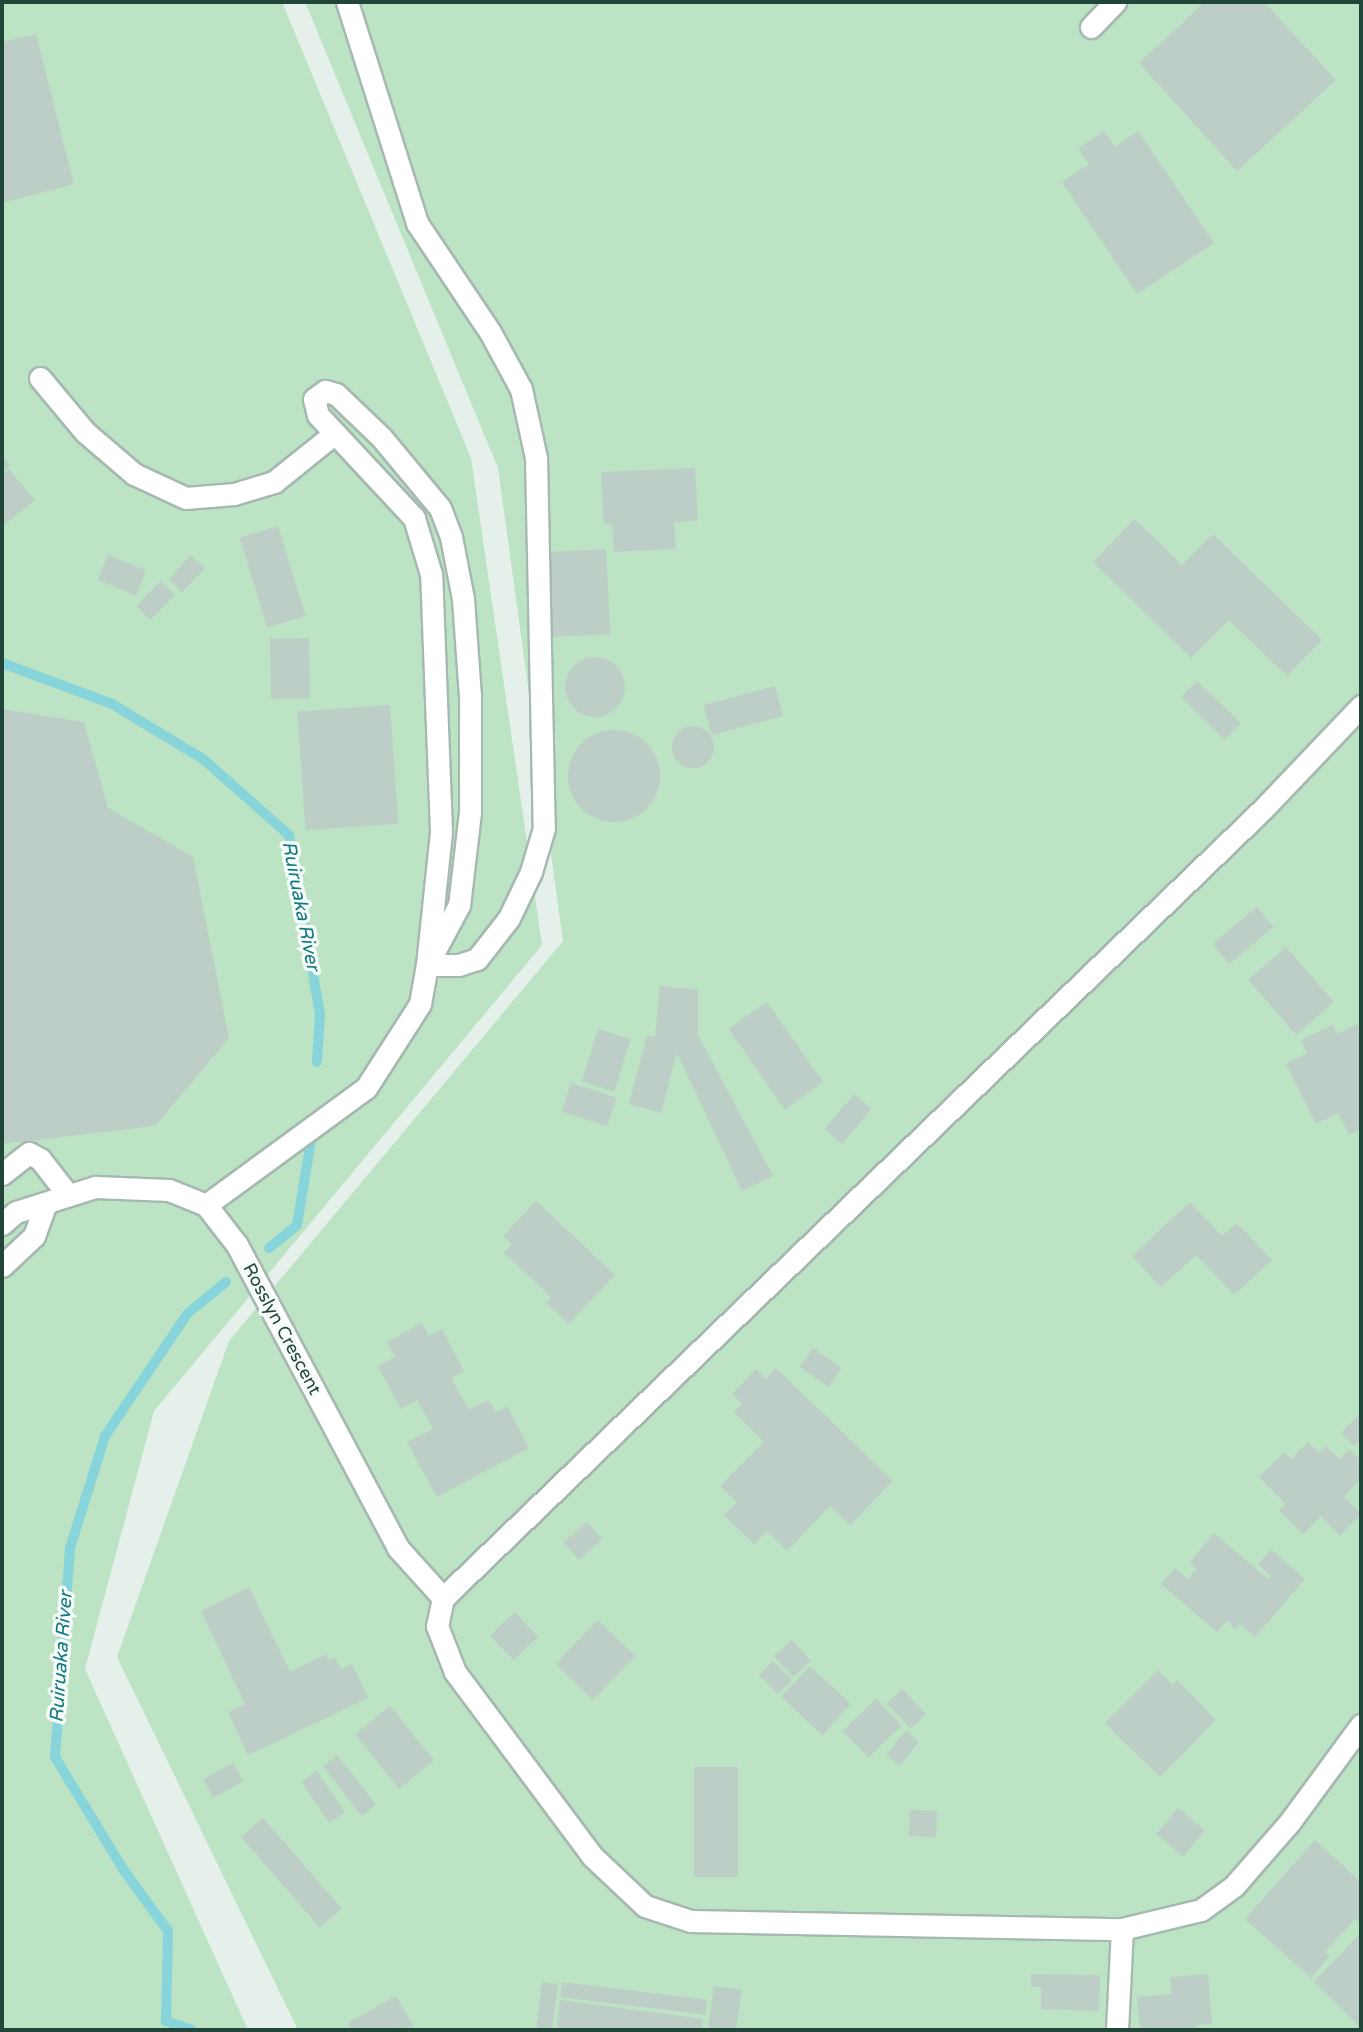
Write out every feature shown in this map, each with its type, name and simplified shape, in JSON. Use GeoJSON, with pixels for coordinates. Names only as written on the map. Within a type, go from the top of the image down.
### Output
{"type":"FeatureCollection","features":[{"type":"Feature","properties":{"kind":"street"},"geometry":{"type":"LineString","coordinates":[[347,2],[417,223],[490,332],[522,388],[536,458],[544,828],[531,872],[509,918],[477,959],[459,965],[427,965]]}},
{"type":"Feature","properties":{"kind":"street"},"geometry":{"type":"LineString","coordinates":[[1091,27],[1115,2]]}},
{"type":"Feature","properties":{"kind":"street"},"geometry":{"type":"LineString","coordinates":[[40,378],[85,432],[134,474],[186,498],[234,494],[274,482],[335,433]]}},
{"type":"Feature","properties":{"kind":"street"},"geometry":{"type":"LineString","coordinates":[[2,1224],[16,1212],[45,1206],[68,1195],[127,1185],[188,1195],[206,1205],[366,1088],[420,1004],[427,965],[441,831],[430,574],[414,518],[335,433],[313,405],[320,392],[331,391],[361,417],[440,508],[451,537],[463,599],[470,696],[471,812],[459,905],[427,965]]}},
{"type":"Feature","properties":{"kind":"street"},"geometry":{"type":"LineString","coordinates":[[1361,706],[1263,809],[443,1598],[437,1626],[455,1672],[592,1856],[645,1906],[691,1921],[1122,1929],[1201,1910],[1234,1886],[1289,1823],[1361,1726]]}},
{"type":"Feature","properties":{"kind":"street"},"geometry":{"type":"LineString","coordinates":[[2,1174],[29,1153],[40,1159],[68,1195]]}},
{"type":"Feature","properties":{"kind":"street","name":"Rosslyn Crescent"},"geometry":{"type":"LineString","coordinates":[[206,1205],[237,1245],[398,1548],[443,1598]]}},
{"type":"Feature","properties":{"kind":"street"},"geometry":{"type":"LineString","coordinates":[[2,1266],[34,1236],[45,1206]]}},
{"type":"Feature","properties":{"kind":"street"},"geometry":{"type":"LineString","coordinates":[[1116,2030],[1122,1929]]}},
{"type":"Feature","properties":{"kind":"green space"},"geometry":{"type":"Polygon","coordinates":[[[2,2],[282,2],[471,458],[542,945],[154,1411],[85,1669],[248,2030],[2,2030],[2,2]]]}},
{"type":"Feature","properties":{"kind":"green space"},"geometry":{"type":"Polygon","coordinates":[[[305,2],[1361,2],[1361,2030],[298,2030],[117,1657],[229,1341],[563,941],[498,468],[305,2]]]}},
{"type":"Feature","properties":{"kind":"building"},"geometry":{"type":"Polygon","coordinates":[[[1205,2],[1264,2],[1336,80],[1237,171],[1139,63],[1205,2]]]}},
{"type":"Feature","properties":{"kind":"building"},"geometry":{"type":"Polygon","coordinates":[[[36,34],[74,184],[2,203],[2,42],[36,34]]]}},
{"type":"Feature","properties":{"kind":"building"},"geometry":{"type":"Polygon","coordinates":[[[1104,131],[1115,147],[1138,131],[1214,243],[1137,294],[1062,182],[1089,164],[1078,148],[1104,131]]]}},
{"type":"Feature","properties":{"kind":"building"},"geometry":{"type":"Polygon","coordinates":[[[2,455],[10,466],[2,472],[2,455]]]}},
{"type":"Feature","properties":{"kind":"building"},"geometry":{"type":"Polygon","coordinates":[[[695,468],[698,521],[674,522],[676,549],[614,552],[612,524],[604,525],[601,472],[695,468]]]}},
{"type":"Feature","properties":{"kind":"building"},"geometry":{"type":"Polygon","coordinates":[[[9,469],[35,500],[2,527],[2,476],[9,469]]]}},
{"type":"Feature","properties":{"kind":"building"},"geometry":{"type":"Polygon","coordinates":[[[1135,519],[1182,565],[1213,534],[1322,640],[1287,676],[1229,620],[1191,658],[1093,562],[1135,519]]]}},
{"type":"Feature","properties":{"kind":"building"},"geometry":{"type":"Polygon","coordinates":[[[278,526],[305,616],[267,628],[240,538],[278,526]]]}},
{"type":"Feature","properties":{"kind":"building"},"geometry":{"type":"Polygon","coordinates":[[[606,549],[610,634],[550,637],[545,552],[606,549]]]}},
{"type":"Feature","properties":{"kind":"building"},"geometry":{"type":"Polygon","coordinates":[[[108,555],[146,570],[136,595],[98,580],[108,555]]]}},
{"type":"Feature","properties":{"kind":"building"},"geometry":{"type":"Polygon","coordinates":[[[191,555],[205,568],[182,592],[168,579],[191,555]]]}},
{"type":"Feature","properties":{"kind":"building"},"geometry":{"type":"Polygon","coordinates":[[[161,581],[175,595],[150,620],[136,606],[161,581]]]}},
{"type":"Feature","properties":{"kind":"building"},"geometry":{"type":"Polygon","coordinates":[[[309,638],[310,698],[271,699],[270,639],[309,638]]]}},
{"type":"Feature","properties":{"kind":"building"},"geometry":{"type":"Polygon","coordinates":[[[589,657],[601,657],[617,665],[623,675],[623,699],[617,709],[601,717],[589,717],[573,709],[565,693],[565,681],[573,665],[589,657]]]}},
{"type":"Feature","properties":{"kind":"building"},"geometry":{"type":"Polygon","coordinates":[[[1197,681],[1241,723],[1225,740],[1181,698],[1197,681]]]}},
{"type":"Feature","properties":{"kind":"building"},"geometry":{"type":"Polygon","coordinates":[[[775,686],[783,716],[712,735],[704,705],[775,686]]]}},
{"type":"Feature","properties":{"kind":"building"},"geometry":{"type":"Polygon","coordinates":[[[390,705],[398,824],[306,830],[297,711],[390,705]]]}},
{"type":"Feature","properties":{"kind":"building"},"geometry":{"type":"Polygon","coordinates":[[[2,709],[84,722],[108,808],[193,857],[229,1038],[155,1126],[2,1144],[2,709]]]}},
{"type":"Feature","properties":{"kind":"building"},"geometry":{"type":"Polygon","coordinates":[[[693,726],[708,732],[714,747],[708,762],[693,768],[678,762],[672,747],[678,732],[693,726]]]}},
{"type":"Feature","properties":{"kind":"building"},"geometry":{"type":"Polygon","coordinates":[[[614,730],[632,733],[647,743],[657,758],[660,776],[657,794],[647,809],[632,819],[614,822],[596,819],[581,809],[571,794],[568,776],[571,758],[581,743],[596,733],[614,730]]]}},
{"type":"Feature","properties":{"kind":"building"},"geometry":{"type":"Polygon","coordinates":[[[1257,907],[1274,927],[1229,964],[1213,944],[1257,907]]]}},
{"type":"Feature","properties":{"kind":"building"},"geometry":{"type":"Polygon","coordinates":[[[1286,947],[1334,1002],[1296,1035],[1248,980],[1286,947]]]}},
{"type":"Feature","properties":{"kind":"building"},"geometry":{"type":"Polygon","coordinates":[[[660,986],[698,990],[698,1035],[773,1176],[742,1191],[677,1053],[661,1113],[629,1104],[647,1035],[655,1037],[660,986]]]}},
{"type":"Feature","properties":{"kind":"building"},"geometry":{"type":"Polygon","coordinates":[[[767,1002],[823,1082],[785,1109],[728,1029],[767,1002]]]}},
{"type":"Feature","properties":{"kind":"building"},"geometry":{"type":"Polygon","coordinates":[[[1357,1024],[1361,1033],[1361,1129],[1349,1135],[1338,1113],[1316,1124],[1286,1064],[1307,1053],[1301,1040],[1333,1025],[1337,1034],[1357,1024]]]}},
{"type":"Feature","properties":{"kind":"building"},"geometry":{"type":"Polygon","coordinates":[[[598,1029],[631,1039],[614,1092],[582,1082],[598,1029]]]}},
{"type":"Feature","properties":{"kind":"building"},"geometry":{"type":"Polygon","coordinates":[[[571,1083],[617,1098],[607,1126],[562,1112],[571,1083]]]}},
{"type":"Feature","properties":{"kind":"building"},"geometry":{"type":"Polygon","coordinates":[[[854,1094],[872,1109],[842,1144],[824,1129],[854,1094]]]}},
{"type":"Feature","properties":{"kind":"building"},"geometry":{"type":"Polygon","coordinates":[[[536,1201],[615,1275],[569,1324],[546,1303],[551,1297],[504,1253],[512,1244],[503,1236],[536,1201]]]}},
{"type":"Feature","properties":{"kind":"building"},"geometry":{"type":"Polygon","coordinates":[[[1190,1202],[1222,1236],[1237,1223],[1272,1260],[1234,1295],[1196,1255],[1161,1287],[1132,1256],[1190,1202]]]}},
{"type":"Feature","properties":{"kind":"building"},"geometry":{"type":"Polygon","coordinates":[[[422,1323],[429,1336],[442,1329],[464,1371],[451,1378],[469,1410],[489,1400],[496,1413],[507,1406],[529,1448],[437,1497],[407,1442],[433,1429],[417,1400],[401,1409],[378,1366],[395,1357],[387,1342],[422,1323]]]}},
{"type":"Feature","properties":{"kind":"building"},"geometry":{"type":"Polygon","coordinates":[[[813,1348],[842,1368],[828,1387],[800,1367],[813,1348]]]}},
{"type":"Feature","properties":{"kind":"building"},"geometry":{"type":"Polygon","coordinates":[[[776,1368],[893,1481],[850,1525],[830,1506],[787,1551],[767,1531],[754,1544],[724,1515],[737,1502],[720,1486],[764,1442],[734,1412],[742,1403],[732,1394],[756,1369],[766,1379],[776,1368]]]}},
{"type":"Feature","properties":{"kind":"building"},"geometry":{"type":"Polygon","coordinates":[[[1361,1413],[1361,1440],[1354,1446],[1341,1433],[1361,1413]]]}},
{"type":"Feature","properties":{"kind":"building"},"geometry":{"type":"Polygon","coordinates":[[[1308,1442],[1319,1453],[1326,1446],[1339,1459],[1349,1449],[1361,1461],[1361,1479],[1344,1497],[1361,1514],[1340,1536],[1321,1516],[1303,1534],[1279,1510],[1286,1504],[1259,1477],[1284,1452],[1291,1459],[1308,1442]]]}},
{"type":"Feature","properties":{"kind":"building"},"geometry":{"type":"Polygon","coordinates":[[[587,1522],[602,1539],[579,1560],[564,1542],[587,1522]]]}},
{"type":"Feature","properties":{"kind":"building"},"geometry":{"type":"Polygon","coordinates":[[[1214,1533],[1268,1579],[1271,1576],[1258,1564],[1271,1549],[1305,1579],[1255,1637],[1239,1624],[1235,1629],[1227,1621],[1217,1632],[1161,1584],[1175,1568],[1187,1579],[1197,1569],[1189,1563],[1214,1533]]]}},
{"type":"Feature","properties":{"kind":"building"},"geometry":{"type":"Polygon","coordinates":[[[249,1587],[290,1672],[326,1654],[329,1660],[335,1657],[341,1670],[352,1664],[368,1698],[248,1755],[228,1712],[245,1704],[201,1611],[249,1587]]]}},
{"type":"Feature","properties":{"kind":"building"},"geometry":{"type":"Polygon","coordinates":[[[515,1612],[538,1637],[513,1660],[490,1635],[515,1612]]]}},
{"type":"Feature","properties":{"kind":"building"},"geometry":{"type":"Polygon","coordinates":[[[598,1620],[635,1656],[593,1700],[556,1664],[598,1620]]]}},
{"type":"Feature","properties":{"kind":"building"},"geometry":{"type":"Polygon","coordinates":[[[792,1640],[811,1661],[793,1677],[774,1656],[792,1640]]]}},
{"type":"Feature","properties":{"kind":"building"},"geometry":{"type":"Polygon","coordinates":[[[773,1661],[792,1680],[778,1694],[759,1675],[773,1661]]]}},
{"type":"Feature","properties":{"kind":"building"},"geometry":{"type":"Polygon","coordinates":[[[810,1666],[851,1704],[822,1735],[781,1697],[810,1666]]]}},
{"type":"Feature","properties":{"kind":"building"},"geometry":{"type":"Polygon","coordinates":[[[1158,1670],[1173,1685],[1177,1680],[1216,1720],[1160,1777],[1105,1723],[1158,1670]]]}},
{"type":"Feature","properties":{"kind":"building"},"geometry":{"type":"Polygon","coordinates":[[[902,1689],[926,1714],[911,1729],[887,1704],[902,1689]]]}},
{"type":"Feature","properties":{"kind":"building"},"geometry":{"type":"Polygon","coordinates":[[[876,1699],[902,1726],[869,1758],[843,1731],[876,1699]]]}},
{"type":"Feature","properties":{"kind":"building"},"geometry":{"type":"Polygon","coordinates":[[[390,1706],[434,1760],[399,1789],[355,1734],[390,1706]]]}},
{"type":"Feature","properties":{"kind":"building"},"geometry":{"type":"Polygon","coordinates":[[[906,1731],[919,1742],[899,1766],[886,1755],[906,1731]]]}},
{"type":"Feature","properties":{"kind":"building"},"geometry":{"type":"Polygon","coordinates":[[[337,1755],[376,1805],[362,1816],[323,1766],[337,1755]]]}},
{"type":"Feature","properties":{"kind":"building"},"geometry":{"type":"Polygon","coordinates":[[[233,1763],[243,1781],[213,1798],[203,1779],[233,1763]]]}},
{"type":"Feature","properties":{"kind":"building"},"geometry":{"type":"Polygon","coordinates":[[[694,1767],[738,1767],[738,1877],[694,1877],[694,1767]]]}},
{"type":"Feature","properties":{"kind":"building"},"geometry":{"type":"Polygon","coordinates":[[[317,1771],[345,1812],[329,1823],[301,1782],[317,1771]]]}},
{"type":"Feature","properties":{"kind":"building"},"geometry":{"type":"Polygon","coordinates":[[[1178,1808],[1205,1830],[1183,1857],[1156,1834],[1178,1808]]]}},
{"type":"Feature","properties":{"kind":"building"},"geometry":{"type":"Polygon","coordinates":[[[910,1810],[937,1811],[936,1837],[909,1836],[910,1810]]]}},
{"type":"Feature","properties":{"kind":"building"},"geometry":{"type":"Polygon","coordinates":[[[263,1818],[342,1909],[320,1928],[241,1837],[263,1818]]]}},
{"type":"Feature","properties":{"kind":"building"},"geometry":{"type":"Polygon","coordinates":[[[1315,1840],[1361,1882],[1361,1924],[1355,1919],[1325,1952],[1330,1956],[1311,1978],[1245,1919],[1315,1840]]]}},
{"type":"Feature","properties":{"kind":"building"},"geometry":{"type":"Polygon","coordinates":[[[1361,1933],[1361,2028],[1314,1982],[1361,1933]]]}},
{"type":"Feature","properties":{"kind":"building"},"geometry":{"type":"Polygon","coordinates":[[[1031,1974],[1100,1975],[1099,2011],[1041,2009],[1041,1987],[1031,1987],[1031,1974]]]}},
{"type":"Feature","properties":{"kind":"building"},"geometry":{"type":"Polygon","coordinates":[[[1208,1974],[1212,2024],[1196,2025],[1196,2030],[1140,2030],[1137,1997],[1172,1994],[1170,1977],[1208,1974]]]}},
{"type":"Feature","properties":{"kind":"building"},"geometry":{"type":"Polygon","coordinates":[[[542,1982],[558,1984],[552,2030],[536,2030],[542,1982]]]}},
{"type":"Feature","properties":{"kind":"building"},"geometry":{"type":"Polygon","coordinates":[[[562,1982],[707,2000],[705,2015],[560,1997],[562,1982]]]}},
{"type":"Feature","properties":{"kind":"building"},"geometry":{"type":"Polygon","coordinates":[[[714,1986],[742,1990],[736,2030],[708,2030],[714,1986]]]}},
{"type":"Feature","properties":{"kind":"building"},"geometry":{"type":"Polygon","coordinates":[[[396,1996],[414,2027],[352,2030],[348,2023],[396,1996]]]}},
{"type":"Feature","properties":{"kind":"building"},"geometry":{"type":"Polygon","coordinates":[[[560,2000],[703,2019],[701,2030],[556,2030],[560,2000]]]}},
{"type":"Feature","properties":{"kind":"waterway","name":"Ruiruaka River"},"geometry":{"type":"LineString","coordinates":[[2,663],[112,704],[203,759],[289,835],[320,1014],[317,1062]]}},
{"type":"Feature","properties":{"kind":"waterway","name":"Ruiruaka River"},"geometry":{"type":"LineString","coordinates":[[269,1248],[297,1225],[312,1134]]}},
{"type":"Feature","properties":{"kind":"waterway","name":"Ruiruaka River"},"geometry":{"type":"LineString","coordinates":[[192,2030],[166,2021],[168,1931],[123,1869],[55,1757],[70,1548],[105,1436],[188,1313],[226,1282]]}}]}
